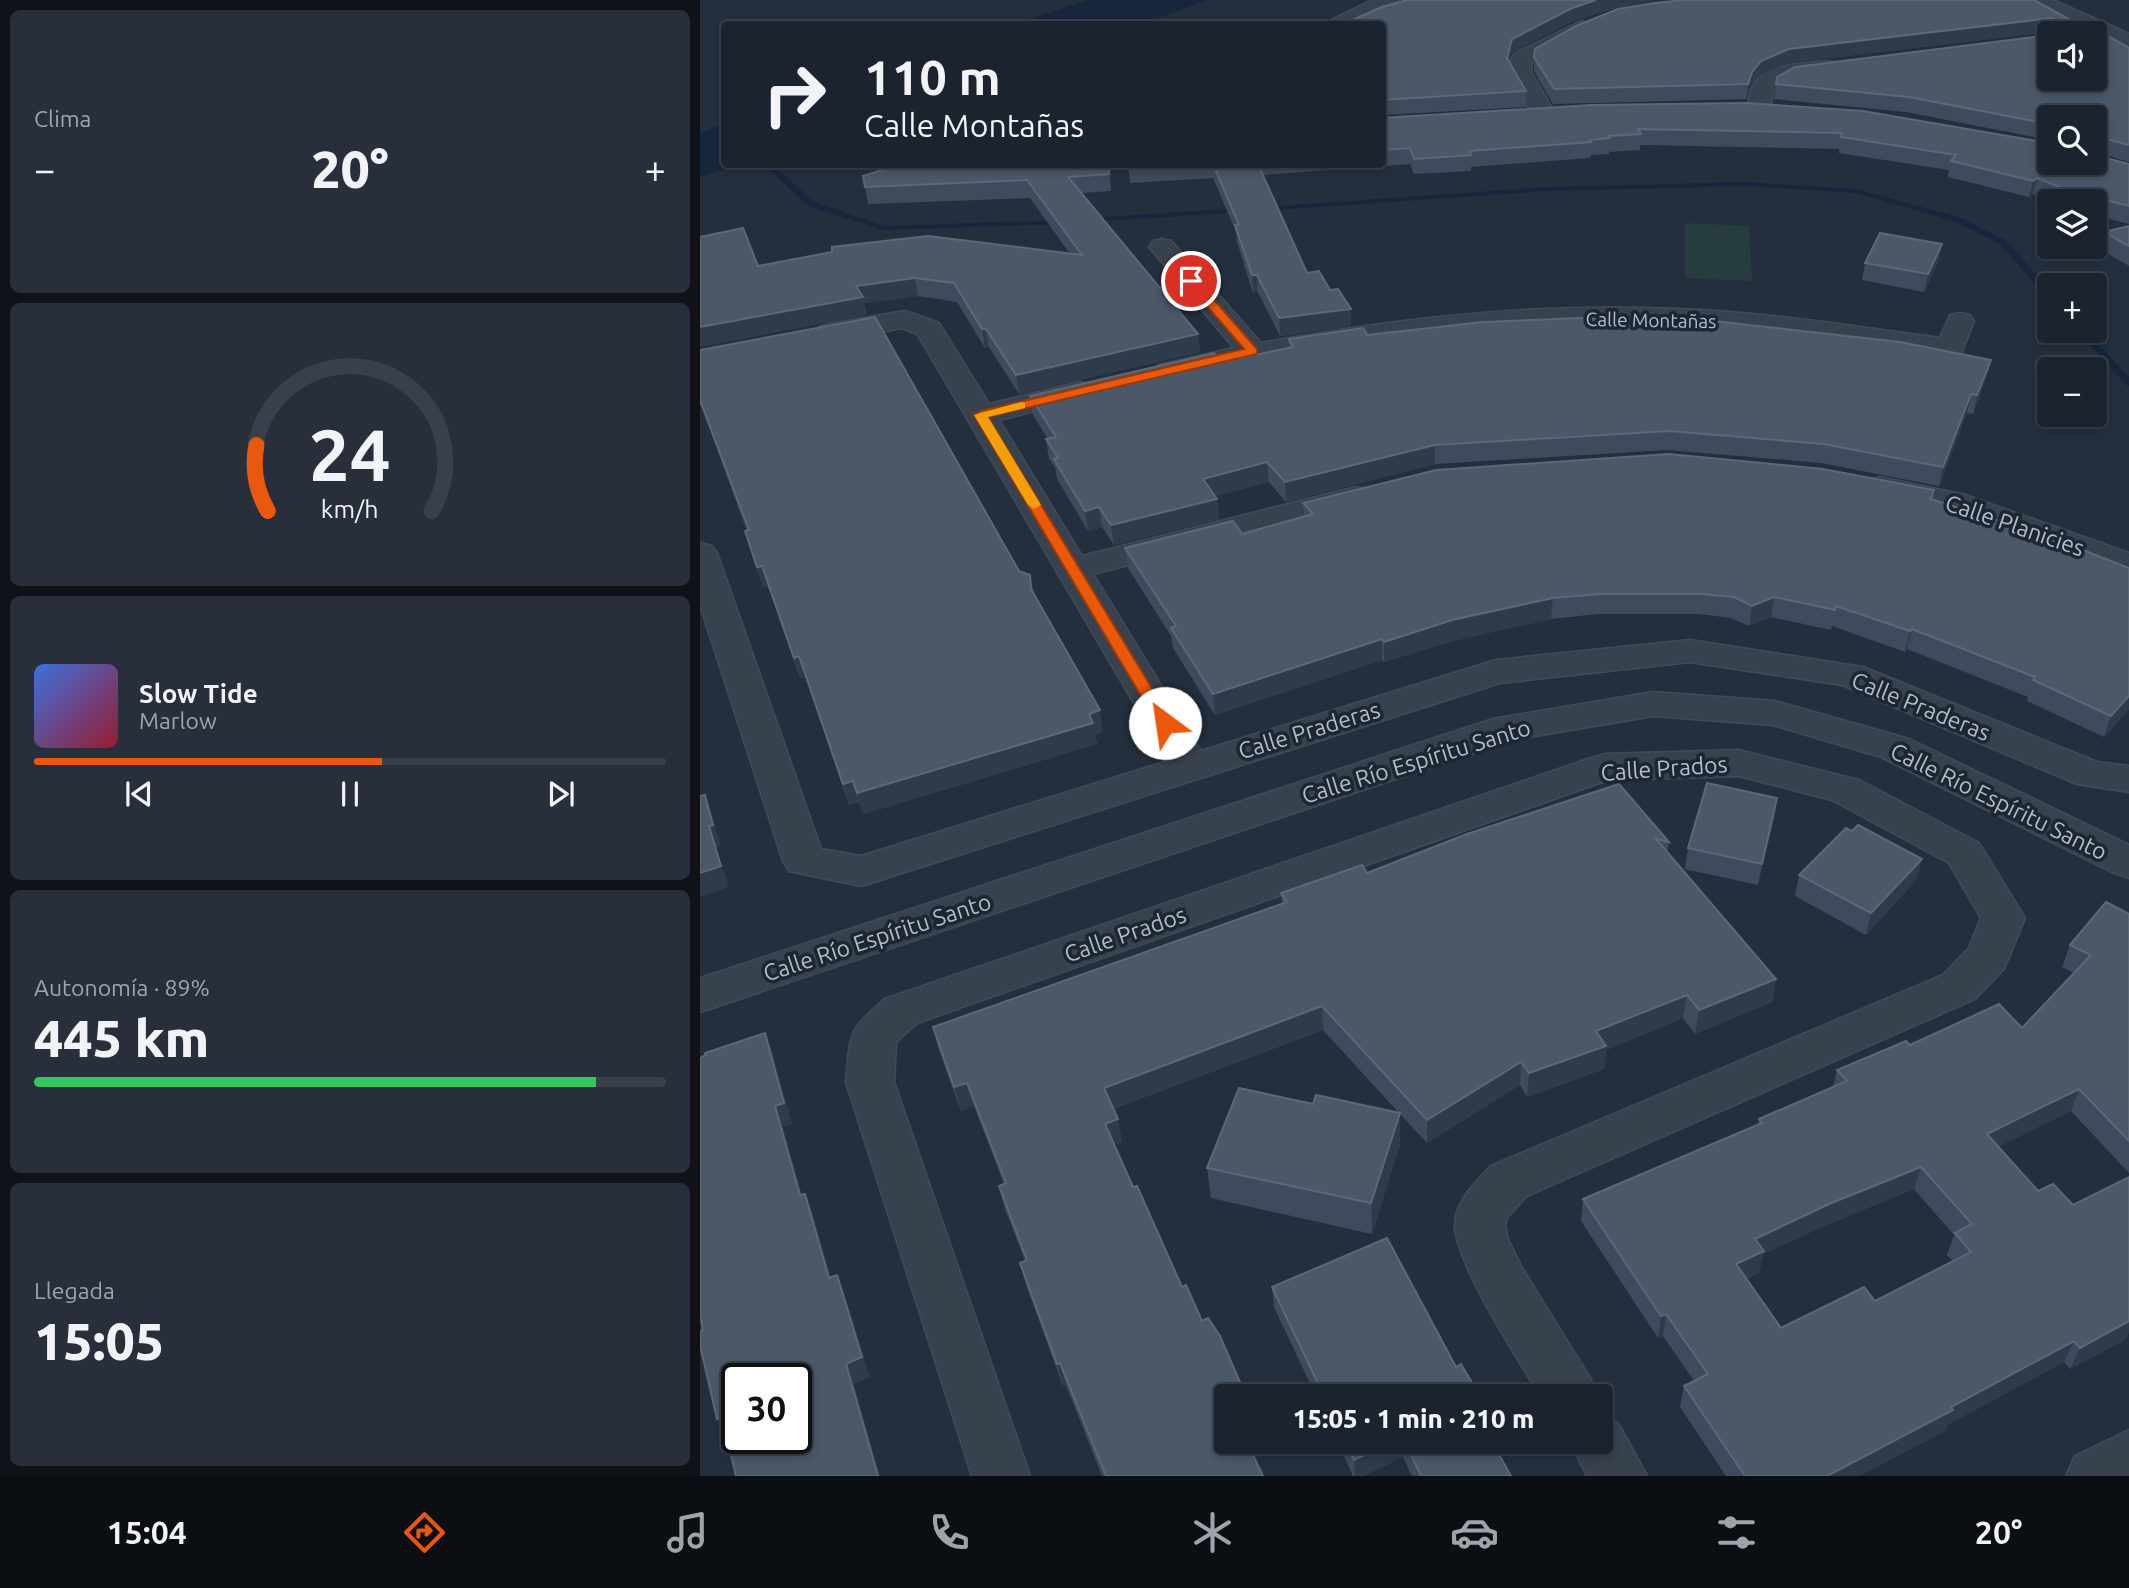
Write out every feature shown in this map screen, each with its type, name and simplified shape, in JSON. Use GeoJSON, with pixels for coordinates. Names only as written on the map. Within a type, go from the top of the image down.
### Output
{"type":"FeatureCollection","features":[{"type":"Feature","properties":{"kind":"street"},"geometry":{"type":"LineString","coordinates":[[1344,21],[1389,0]]}},
{"type":"Feature","properties":{"kind":"street"},"geometry":{"type":"LineString","coordinates":[[2037,0],[2112,37]]}},
{"type":"Feature","properties":{"kind":"street"},"geometry":{"type":"LineString","coordinates":[[1545,115],[1520,72],[1522,59],[1541,47],[1600,20]]}},
{"type":"Feature","properties":{"kind":"street"},"geometry":{"type":"LineString","coordinates":[[1760,109],[1758,94],[1765,82],[1787,73],[1842,66]]}},
{"type":"Feature","properties":{"kind":"street"},"geometry":{"type":"LineString","coordinates":[[1735,109],[1784,111]]}},
{"type":"Feature","properties":{"kind":"street"},"geometry":{"type":"LineString","coordinates":[[1520,117],[1571,114]]}},
{"type":"Feature","properties":{"kind":"street"},"geometry":{"type":"LineString","coordinates":[[1209,256],[1169,255],[1252,351]]}},
{"type":"Feature","properties":{"kind":"street","name":"Calle Montañas"},"geometry":{"type":"LineString","coordinates":[[1144,377],[1252,351],[1457,323],[1637,316],[1783,325],[1951,348],[1960,321]]}},
{"type":"Feature","properties":{"kind":"street"},"geometry":{"type":"LineString","coordinates":[[796,340],[905,319],[929,329],[1191,766]]}},
{"type":"Feature","properties":{"kind":"street"},"geometry":{"type":"LineString","coordinates":[[981,415],[1103,386]]}},
{"type":"Feature","properties":{"kind":"street","name":"Calle Planicies"},"geometry":{"type":"LineString","coordinates":[[1847,481],[1953,502],[2129,565]]}},
{"type":"Feature","properties":{"kind":"street"},"geometry":{"type":"LineString","coordinates":[[1073,569],[1382,491]]}},
{"type":"Feature","properties":{"kind":"street","name":"Calle Praderas"},"geometry":{"type":"LineString","coordinates":[[700,552],[804,861],[861,871],[1496,672],[1690,651],[1850,675],[2091,775],[2129,779]]}},
{"type":"Feature","properties":{"kind":"street","name":"Calle Río Espíritu Santo"},"geometry":{"type":"LineString","coordinates":[[700,995],[1507,728],[1653,704],[1774,713],[1895,748],[2129,863]]}},
{"type":"Feature","properties":{"kind":"street","name":"Calle Prados"},"geometry":{"type":"LineString","coordinates":[[1001,1476],[870,1082],[874,1035],[901,1012],[1605,767],[1739,763],[1845,790],[1964,853],[2003,918],[1989,957],[1959,988],[1509,1181],[1492,1197],[1480,1224],[1488,1257],[1564,1384]]}},
{"type":"Feature","properties":{"kind":"street"},"geometry":{"type":"LineString","coordinates":[[1605,1454],[1618,1476]]}},
{"type":"Feature","properties":{"kind":"street"},"geometry":{"type":"LineString","coordinates":[[2095,1476],[2129,1457]]}},
{"type":"Feature","properties":{"kind":"green space"},"geometry":{"type":"Polygon","coordinates":[[[1685,223],[1749,226],[1752,281],[1685,278],[1685,223]]]}},
{"type":"Feature","properties":{"kind":"water"},"geometry":{"type":"Polygon","coordinates":[[[1088,0],[1208,0],[1149,21],[1023,21],[1088,0]]]}},
{"type":"Feature","properties":{"kind":"water"},"geometry":{"type":"Polygon","coordinates":[[[721,125],[721,168],[729,168],[700,177],[700,133],[721,125]]]}},
{"type":"Feature","properties":{"kind":"building"},"geometry":{"type":"Polygon","coordinates":[[[1407,0],[1596,0],[1572,8],[1512,39],[1507,58],[1526,91],[1386,100],[1386,21],[1350,21],[1407,0]]]}},
{"type":"Feature","properties":{"kind":"building"},"geometry":{"type":"Polygon","coordinates":[[[1685,0],[2034,0],[2072,21],[2055,21],[2052,18],[1789,49],[1761,61],[1752,72],[1748,84],[1554,89],[1534,57],[1535,49],[1576,26],[1618,9],[1685,0]]]}},
{"type":"Feature","properties":{"kind":"building"},"geometry":{"type":"Polygon","coordinates":[[[2107,35],[2129,48],[2129,145],[2107,139],[2107,105],[2037,105],[2037,122],[1909,97],[1776,84],[1777,77],[1795,67],[2037,37],[2037,91],[2107,91],[2107,35]]]}},
{"type":"Feature","properties":{"kind":"building"},"geometry":{"type":"Polygon","coordinates":[[[1747,103],[1863,111],[2037,141],[2037,175],[2107,175],[2107,158],[2129,164],[2129,206],[2107,200],[2107,189],[2064,189],[2037,178],[2033,181],[1951,161],[1956,155],[1841,137],[1842,133],[1638,129],[1641,134],[1609,136],[1610,138],[1590,140],[1591,142],[1470,151],[1471,155],[1414,159],[1410,148],[1386,150],[1386,118],[1591,105],[1747,103]]]}},
{"type":"Feature","properties":{"kind":"building"},"geometry":{"type":"Polygon","coordinates":[[[888,168],[1109,168],[1109,174],[1068,177],[1198,334],[1016,375],[986,329],[982,329],[954,283],[915,278],[856,286],[863,297],[700,327],[700,237],[743,228],[758,266],[832,252],[832,247],[928,236],[1082,255],[1027,180],[865,187],[863,176],[888,168]]]}},
{"type":"Feature","properties":{"kind":"building"},"geometry":{"type":"Polygon","coordinates":[[[1215,168],[1260,168],[1307,273],[1319,271],[1330,290],[1338,289],[1351,309],[1279,318],[1257,275],[1252,275],[1235,225],[1239,225],[1215,168]]]}},
{"type":"Feature","properties":{"kind":"building"},"geometry":{"type":"Polygon","coordinates":[[[2129,226],[2129,246],[2107,234],[2107,231],[2129,226]]]}},
{"type":"Feature","properties":{"kind":"building"},"geometry":{"type":"Polygon","coordinates":[[[1880,233],[1942,244],[1928,274],[1865,263],[1880,233]]]}},
{"type":"Feature","properties":{"kind":"building"},"geometry":{"type":"Polygon","coordinates":[[[875,317],[1019,571],[1030,575],[1031,589],[1100,710],[1089,714],[1093,723],[857,793],[853,781],[843,784],[799,656],[794,658],[762,566],[757,567],[745,531],[749,530],[700,400],[700,350],[875,317]]]}},
{"type":"Feature","properties":{"kind":"building"},"geometry":{"type":"Polygon","coordinates":[[[1582,318],[1723,322],[1900,342],[1991,360],[1977,395],[1971,394],[1943,467],[1824,444],[1669,431],[1435,445],[1285,482],[1267,462],[1203,479],[1217,499],[1111,525],[1099,507],[1085,511],[1054,459],[1058,458],[1046,439],[1056,437],[1030,396],[1214,353],[1222,362],[1293,347],[1289,339],[1363,328],[1367,335],[1483,322],[1582,318]]]}},
{"type":"Feature","properties":{"kind":"building"},"geometry":{"type":"Polygon","coordinates":[[[1669,454],[1823,469],[1934,490],[1931,499],[2050,537],[2129,568],[2129,696],[2111,716],[2033,680],[2035,677],[1912,629],[1910,631],[1836,606],[1835,610],[1774,597],[1752,606],[1734,597],[1702,594],[1599,594],[1553,598],[1452,620],[1384,642],[1382,639],[1213,694],[1171,628],[1176,626],[1125,548],[1233,521],[1242,534],[1313,514],[1303,503],[1436,470],[1669,454]]]}},
{"type":"Feature","properties":{"kind":"building"},"geometry":{"type":"Polygon","coordinates":[[[1707,783],[1777,798],[1762,864],[1688,848],[1707,783]]]}},
{"type":"Feature","properties":{"kind":"building"},"geometry":{"type":"Polygon","coordinates":[[[1619,784],[1669,842],[1656,839],[1776,979],[1699,1010],[1687,995],[1596,1031],[1606,1046],[1529,1073],[1521,1062],[1427,1120],[1322,1006],[1104,1088],[1118,1119],[1105,1124],[1133,1187],[1137,1186],[1182,1287],[1186,1285],[1202,1321],[1208,1318],[1220,1336],[1241,1384],[1214,1384],[1214,1454],[1253,1454],[1263,1476],[1106,1476],[1060,1363],[1057,1364],[1020,1263],[1027,1260],[999,1186],[1006,1183],[967,1083],[954,1087],[933,1027],[1287,902],[1281,893],[1362,865],[1367,873],[1467,834],[1619,784]]]}},
{"type":"Feature","properties":{"kind":"building"},"geometry":{"type":"Polygon","coordinates":[[[705,795],[713,825],[709,826],[721,866],[700,873],[700,796],[705,795]]]}},
{"type":"Feature","properties":{"kind":"building"},"geometry":{"type":"Polygon","coordinates":[[[1858,825],[1922,859],[1871,913],[1799,875],[1846,828],[1852,831],[1858,825]]]}},
{"type":"Feature","properties":{"kind":"building"},"geometry":{"type":"Polygon","coordinates":[[[2106,902],[2129,914],[2129,1141],[2079,1089],[1987,1134],[2038,1191],[2053,1184],[2073,1205],[2129,1177],[2129,1321],[2080,1348],[2074,1341],[1951,1407],[1953,1410],[1827,1476],[1745,1476],[1684,1386],[1708,1374],[1666,1314],[1661,1316],[1583,1199],[1762,1123],[1759,1119],[1847,1081],[1837,1070],[1906,1041],[1910,1045],[1999,1004],[2022,1028],[2091,955],[2070,945],[2106,902]],[[1921,1167],[1829,1204],[1755,1239],[1764,1251],[1736,1264],[1781,1328],[1864,1287],[1875,1301],[1971,1252],[1955,1233],[1972,1224],[1921,1167]]]}},
{"type":"Feature","properties":{"kind":"building"},"geometry":{"type":"Polygon","coordinates":[[[765,1033],[784,1103],[775,1106],[800,1195],[805,1194],[829,1278],[837,1275],[862,1357],[846,1364],[878,1476],[736,1476],[731,1454],[812,1454],[812,1363],[721,1363],[721,1417],[717,1419],[700,1345],[700,1331],[703,1330],[700,1315],[700,1058],[706,1055],[705,1053],[765,1033]]]}},
{"type":"Feature","properties":{"kind":"building"},"geometry":{"type":"Polygon","coordinates":[[[1239,1088],[1313,1104],[1316,1095],[1400,1113],[1371,1203],[1207,1168],[1239,1088]]]}},
{"type":"Feature","properties":{"kind":"building"},"geometry":{"type":"Polygon","coordinates":[[[1387,1238],[1456,1367],[1461,1364],[1473,1384],[1318,1384],[1272,1287],[1387,1238]]]}},
{"type":"Feature","properties":{"kind":"building"},"geometry":{"type":"Polygon","coordinates":[[[1351,1454],[1367,1454],[1354,1460],[1351,1454]]]}},
{"type":"Feature","properties":{"kind":"building"},"geometry":{"type":"Polygon","coordinates":[[[1411,1454],[1499,1454],[1511,1476],[1421,1476],[1411,1454]]]}},
{"type":"Feature","properties":{"kind":"waterway"},"geometry":{"type":"LineString","coordinates":[[771,168],[811,204],[883,228],[1064,222]]}},
{"type":"Feature","properties":{"kind":"waterway"},"geometry":{"type":"LineString","coordinates":[[1264,209],[1548,189],[1746,184],[1856,191],[1959,220],[2003,242],[2037,280]]}},
{"type":"Feature","properties":{"kind":"waterway"},"geometry":{"type":"LineString","coordinates":[[1089,220],[1242,210]]}},
{"type":"Feature","properties":{"kind":"waterway"},"geometry":{"type":"LineString","coordinates":[[2093,343],[2129,383]]}},
{"type":"Feature","properties":{"kind":"slow traffic"},"geometry":{"type":"LineString","coordinates":[[1021,405],[981,415],[1034,505]]}},
{"type":"Feature","properties":{"kind":"route"},"geometry":{"type":"LineString","coordinates":[[1165,723],[981,415],[1252,351],[1191,281]]}}]}
